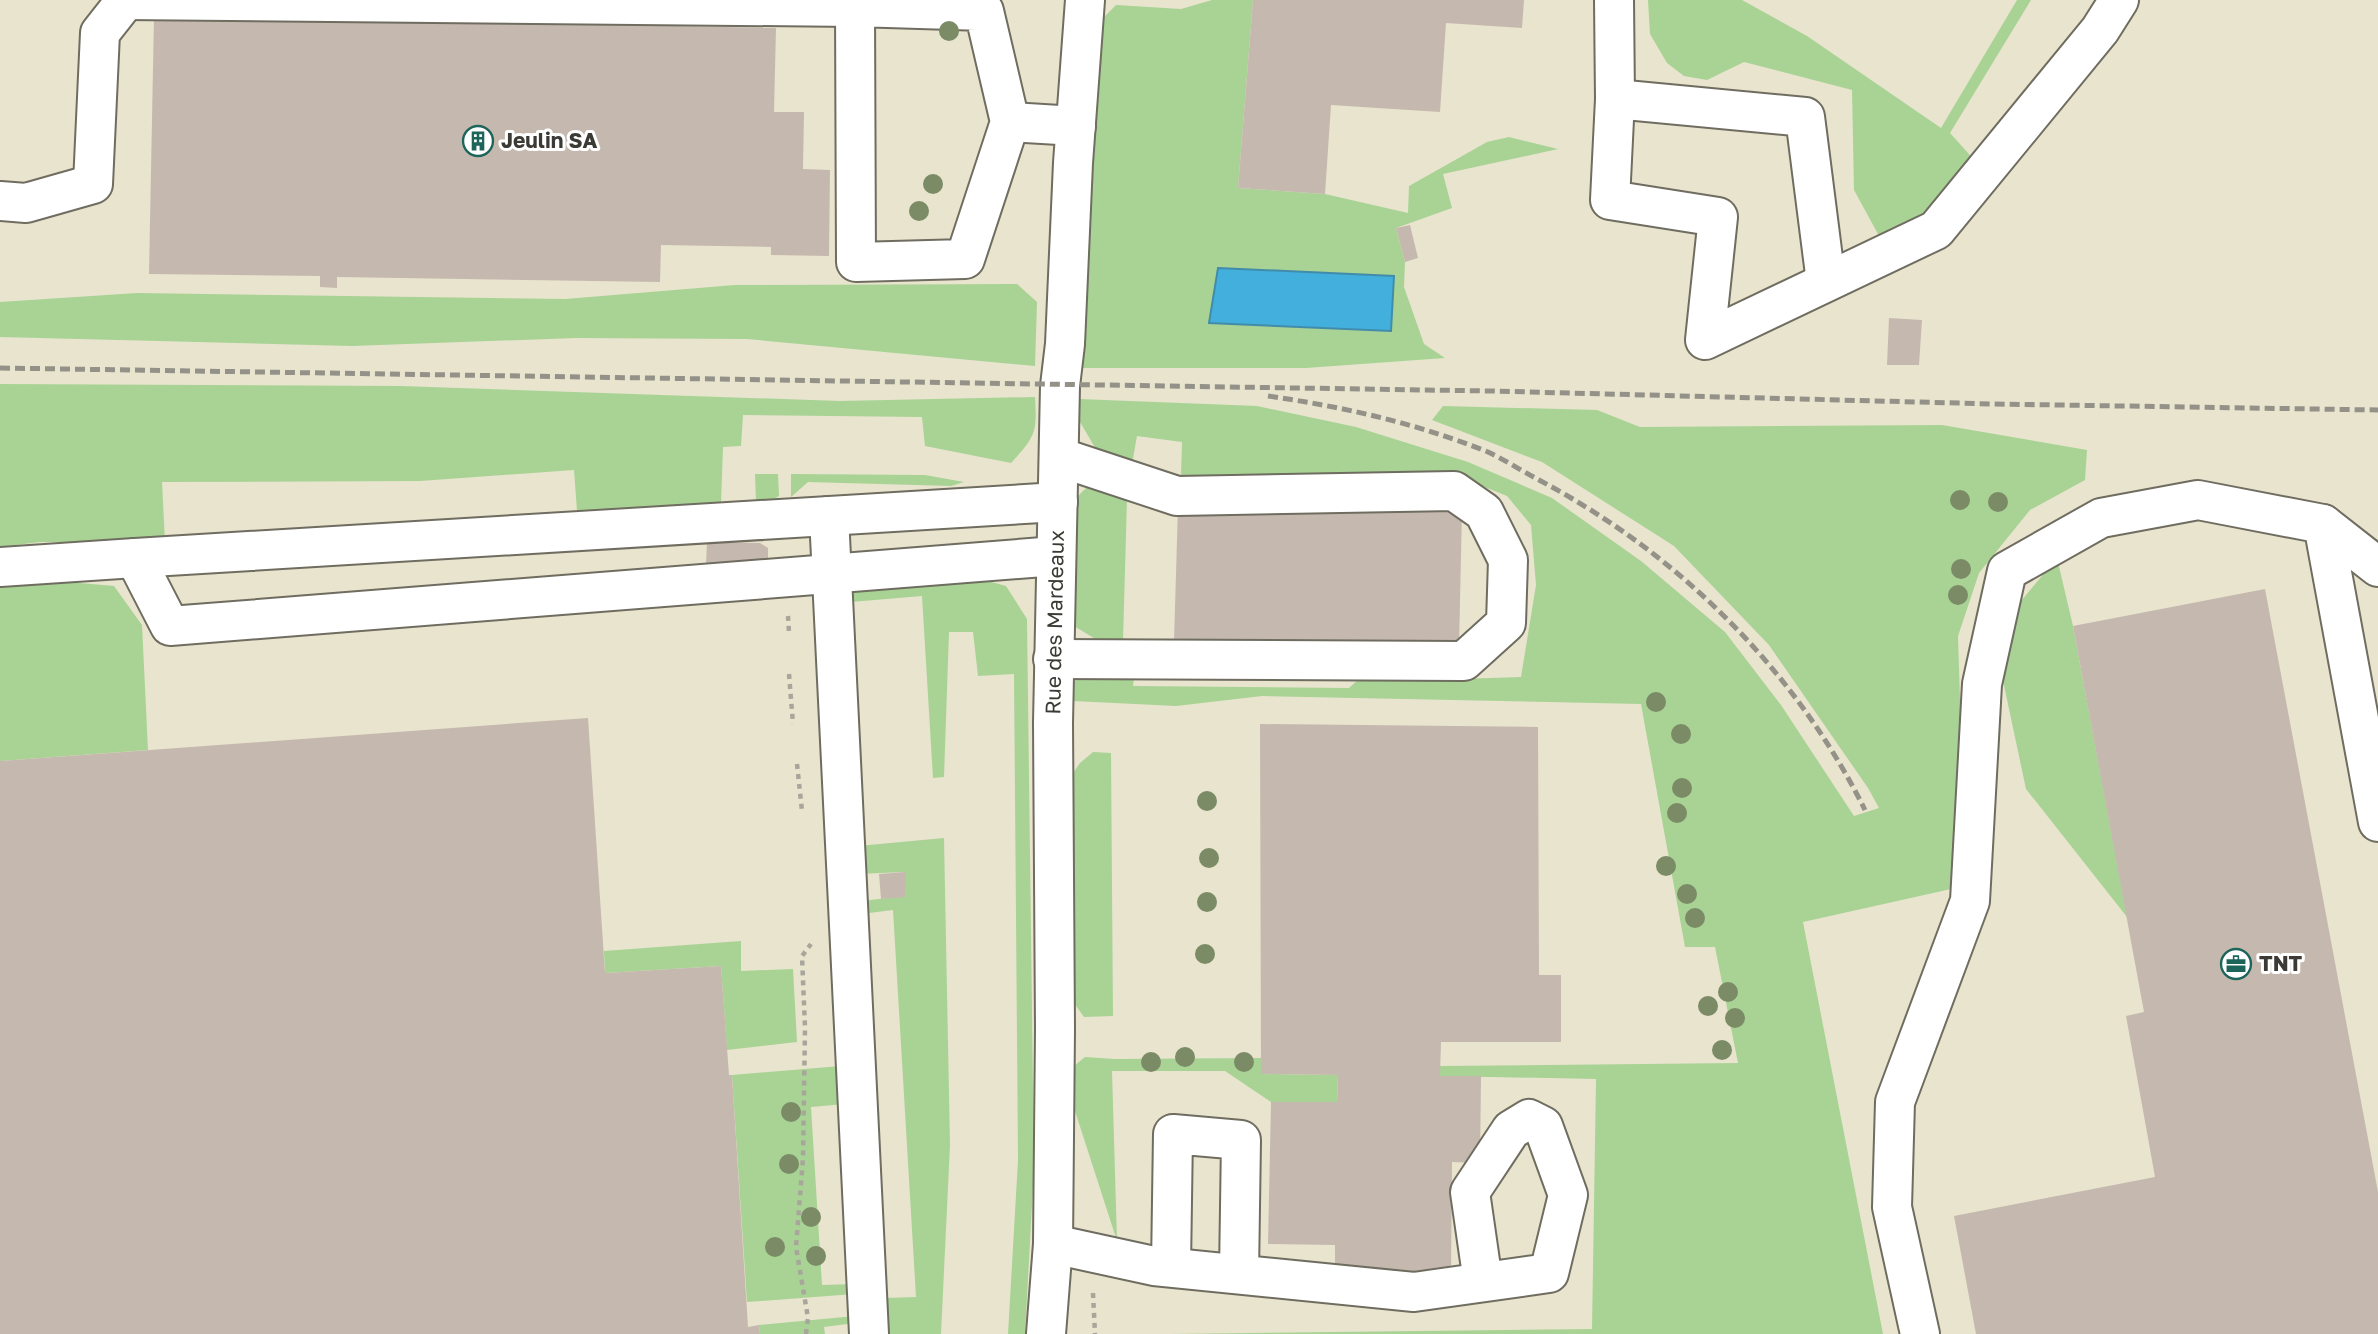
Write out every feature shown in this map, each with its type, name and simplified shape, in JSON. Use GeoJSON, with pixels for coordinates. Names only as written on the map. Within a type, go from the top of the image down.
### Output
{"type":"FeatureCollection","features":[{"type":"Feature","properties":{"kind":"street"},"geometry":{"type":"LineString","coordinates":[[0,201],[26,203],[93,184],[100,33],[125,0],[855,7],[984,11],[1010,122],[965,259],[856,262],[855,7]]}},
{"type":"Feature","properties":{"kind":"street","name":"Rue des Mardeaux"},"geometry":{"type":"LineString","coordinates":[[1046,1334],[1054,1244],[1054,659],[1060,386],[1065,344],[1085,0]]}},
{"type":"Feature","properties":{"kind":"street"},"geometry":{"type":"LineString","coordinates":[[1614,0],[1615,99],[1610,200],[1718,217],[1705,340],[1936,230],[2100,30],[2119,0]]}},
{"type":"Feature","properties":{"kind":"street"},"geometry":{"type":"LineString","coordinates":[[1615,99],[1805,117],[1826,282]]}},
{"type":"Feature","properties":{"kind":"street"},"geometry":{"type":"LineString","coordinates":[[1010,122],[1076,126]]}},
{"type":"Feature","properties":{"kind":"street"},"geometry":{"type":"LineString","coordinates":[[1054,659],[1464,661],[1506,623],[1508,560],[1484,513],[1454,491],[1177,496],[1059,457]]}},
{"type":"Feature","properties":{"kind":"street"},"geometry":{"type":"LineString","coordinates":[[1920,1334],[1892,1207],[1895,1102],[1970,901],[1982,684],[2007,571],[2101,519],[2198,500],[2323,524],[2378,566]]}},
{"type":"Feature","properties":{"kind":"street"},"geometry":{"type":"LineString","coordinates":[[0,567],[1058,502]]}},
{"type":"Feature","properties":{"kind":"street"},"geometry":{"type":"LineString","coordinates":[[829,516],[869,1334]]}},
{"type":"Feature","properties":{"kind":"street"},"geometry":{"type":"LineString","coordinates":[[2323,524],[2378,822]]}},
{"type":"Feature","properties":{"kind":"street"},"geometry":{"type":"LineString","coordinates":[[135,558],[170,626],[1056,556]]}},
{"type":"Feature","properties":{"kind":"street"},"geometry":{"type":"LineString","coordinates":[[1171,1268],[1173,1134],[1241,1140],[1239,1274]]}},
{"type":"Feature","properties":{"kind":"street","name":"Rue des Mardeaux"},"geometry":{"type":"LineString","coordinates":[[1054,1244],[1063,1334]]}},
{"type":"Feature","properties":{"kind":"street"},"geometry":{"type":"LineString","coordinates":[[1054,1244],[1154,1266],[1414,1292],[1483,1282]]}},
{"type":"Feature","properties":{"kind":"path"},"geometry":{"type":"LineString","coordinates":[[789,674],[793,724]]}},
{"type":"Feature","properties":{"kind":"path"},"geometry":{"type":"LineString","coordinates":[[797,764],[802,815]]}},
{"type":"Feature","properties":{"kind":"path"},"geometry":{"type":"LineString","coordinates":[[806,1334],[808,1318],[796,1247],[803,1145],[805,1028],[802,956],[813,942]]}},
{"type":"Feature","properties":{"kind":"shaded area"},"geometry":{"type":"Polygon","coordinates":[[[0,0],[2378,0],[2378,1334],[0,1334],[0,0]]]}},
{"type":"Feature","properties":{"kind":"green space"},"geometry":{"type":"Polygon","coordinates":[[[1212,0],[1253,0],[1238,188],[1325,194],[1408,213],[1409,186],[1487,142],[1509,137],[1558,149],[1443,174],[1452,208],[1396,228],[1405,262],[1404,287],[1424,344],[1445,358],[1306,368],[1079,368],[1104,17],[1116,5],[1181,9],[1212,0]]]}},
{"type":"Feature","properties":{"kind":"green space"},"geometry":{"type":"Polygon","coordinates":[[[1648,0],[1742,0],[1807,36],[1941,128],[2017,0],[2031,0],[1950,133],[1987,174],[1884,245],[1854,190],[1852,90],[1744,62],[1707,80],[1684,76],[1667,63],[1650,34],[1648,0]]]}},
{"type":"Feature","properties":{"kind":"green space"},"geometry":{"type":"Polygon","coordinates":[[[1017,284],[1037,302],[1035,366],[747,339],[576,338],[352,346],[0,337],[0,302],[137,293],[565,299],[735,285],[1017,284]]]}},
{"type":"Feature","properties":{"kind":"green space"},"geometry":{"type":"Polygon","coordinates":[[[0,384],[401,386],[840,401],[1035,397],[1036,418],[1030,439],[1011,463],[925,446],[922,417],[743,415],[741,446],[723,447],[721,503],[756,502],[755,474],[778,474],[779,496],[756,510],[609,522],[577,511],[574,470],[420,481],[162,482],[165,542],[40,542],[0,547],[0,384]]]}},
{"type":"Feature","properties":{"kind":"green space"},"geometry":{"type":"Polygon","coordinates":[[[1079,399],[1257,406],[1356,427],[1468,462],[1552,498],[1641,561],[1725,632],[1781,705],[1854,816],[1879,808],[1868,788],[1769,645],[1674,546],[1542,462],[1432,420],[1443,406],[1597,410],[1640,427],[1942,425],[2087,450],[2085,480],[2030,510],[1979,573],[1958,636],[1961,731],[1951,889],[1803,922],[1883,1334],[1170,1334],[1592,1329],[1596,1079],[1440,1076],[1440,1066],[1738,1063],[1715,947],[1685,947],[1641,704],[1262,696],[1176,706],[1073,701],[1073,683],[1086,669],[1135,669],[1133,686],[1349,688],[1362,676],[1427,680],[1521,677],[1536,585],[1531,525],[1507,496],[1450,473],[1378,472],[1225,486],[1181,476],[1182,442],[1137,436],[1132,464],[1097,451],[1080,422],[1079,399]]]}},
{"type":"Feature","properties":{"kind":"green space"},"geometry":{"type":"Polygon","coordinates":[[[791,474],[925,475],[964,482],[951,486],[808,482],[791,497],[791,474]]]}},
{"type":"Feature","properties":{"kind":"green space"},"geometry":{"type":"Polygon","coordinates":[[[1088,486],[1127,499],[1123,641],[1097,640],[1074,626],[1076,498],[1088,486]]]}},
{"type":"Feature","properties":{"kind":"green space"},"geometry":{"type":"Polygon","coordinates":[[[2057,558],[2073,626],[2127,917],[2026,789],[2002,676],[2010,614],[2057,558]]]}},
{"type":"Feature","properties":{"kind":"green space"},"geometry":{"type":"Polygon","coordinates":[[[0,576],[114,586],[142,625],[148,750],[0,761],[0,576]]]}},
{"type":"Feature","properties":{"kind":"green space"},"geometry":{"type":"Polygon","coordinates":[[[977,578],[1006,586],[1027,619],[1034,1168],[1025,1334],[1008,1334],[1018,1160],[1014,674],[978,676],[973,632],[949,632],[944,777],[933,778],[922,596],[839,603],[841,589],[977,578]]]}},
{"type":"Feature","properties":{"kind":"green space"},"geometry":{"type":"Polygon","coordinates":[[[1093,752],[1111,753],[1113,1016],[1084,1017],[1074,1003],[1071,776],[1080,763],[1093,752]]]}},
{"type":"Feature","properties":{"kind":"green space"},"geometry":{"type":"Polygon","coordinates":[[[944,838],[950,1145],[941,1334],[884,1334],[885,1298],[916,1297],[893,910],[861,914],[861,901],[906,896],[904,872],[858,874],[858,846],[944,838]]]}},
{"type":"Feature","properties":{"kind":"green space"},"geometry":{"type":"Polygon","coordinates":[[[741,941],[741,971],[793,969],[797,1042],[727,1050],[721,966],[605,973],[604,951],[741,941]]]}},
{"type":"Feature","properties":{"kind":"green space"},"geometry":{"type":"Polygon","coordinates":[[[1085,1057],[1261,1058],[1261,1074],[1338,1075],[1337,1102],[1271,1102],[1225,1071],[1112,1071],[1117,1241],[1074,1108],[1074,1066],[1085,1057]]]}},
{"type":"Feature","properties":{"kind":"green space"},"geometry":{"type":"Polygon","coordinates":[[[841,1066],[845,1104],[811,1107],[822,1285],[854,1284],[854,1294],[747,1302],[732,1075],[841,1066]]]}},
{"type":"Feature","properties":{"kind":"green space"},"geometry":{"type":"Polygon","coordinates":[[[855,1316],[855,1323],[824,1327],[825,1334],[760,1334],[759,1325],[855,1316]]]}},
{"type":"Feature","properties":{"kind":"water"},"geometry":{"type":"Polygon","coordinates":[[[1218,268],[1394,276],[1391,331],[1209,323],[1218,268]]]}},
{"type":"Feature","properties":{"kind":"building"},"geometry":{"type":"Polygon","coordinates":[[[1253,0],[1524,0],[1522,28],[1446,23],[1440,112],[1331,105],[1325,194],[1238,188],[1253,0]]]}},
{"type":"Feature","properties":{"kind":"building","name":"Jeulin SA"},"geometry":{"type":"Polygon","coordinates":[[[154,16],[776,28],[774,112],[804,112],[803,169],[830,170],[829,256],[771,255],[771,247],[661,245],[660,282],[337,277],[337,288],[320,287],[320,276],[149,274],[154,16]]]}},
{"type":"Feature","properties":{"kind":"building"},"geometry":{"type":"Polygon","coordinates":[[[1410,225],[1418,258],[1405,262],[1396,228],[1410,225]]]}},
{"type":"Feature","properties":{"kind":"building"},"geometry":{"type":"Polygon","coordinates":[[[1889,318],[1922,320],[1919,365],[1887,365],[1889,318]]]}},
{"type":"Feature","properties":{"kind":"building"},"geometry":{"type":"Polygon","coordinates":[[[1178,506],[1462,510],[1459,646],[1174,641],[1178,506]]]}},
{"type":"Feature","properties":{"kind":"building"},"geometry":{"type":"Polygon","coordinates":[[[707,542],[760,543],[768,548],[768,560],[706,565],[707,542]]]}},
{"type":"Feature","properties":{"kind":"building","name":"TNT"},"geometry":{"type":"Polygon","coordinates":[[[2265,589],[2378,1192],[2378,1334],[1976,1334],[1954,1216],[2155,1177],[2126,1016],[2144,1012],[2073,626],[2265,589]]]}},
{"type":"Feature","properties":{"kind":"building"},"geometry":{"type":"Polygon","coordinates":[[[588,718],[605,973],[721,966],[729,1075],[732,1075],[748,1327],[759,1325],[760,1334],[0,1334],[0,761],[588,718]]]}},
{"type":"Feature","properties":{"kind":"building"},"geometry":{"type":"Polygon","coordinates":[[[1260,724],[1538,727],[1539,975],[1561,975],[1561,1042],[1441,1042],[1440,1076],[1481,1076],[1480,1163],[1452,1162],[1451,1275],[1335,1274],[1335,1245],[1268,1244],[1271,1102],[1337,1102],[1338,1075],[1261,1074],[1260,724]]]}},
{"type":"Feature","properties":{"kind":"building"},"geometry":{"type":"Polygon","coordinates":[[[905,872],[906,897],[881,899],[879,874],[905,872]]]}},
{"type":"Feature","properties":{"kind":"railway"},"geometry":{"type":"LineString","coordinates":[[0,368],[1491,391],[1994,404],[2378,410]]}},
{"type":"Feature","properties":{"kind":"railway"},"geometry":{"type":"LineString","coordinates":[[1268,396],[1380,417],[1461,442],[1488,452],[1590,509],[1684,579],[1728,619],[1804,709],[1837,758],[1865,810]]}},
{"type":"Feature","properties":{"kind":"place","name":"Jeulin SA"},"geometry":{"type":"Point","coordinates":[478,141]}},
{"type":"Feature","properties":{"kind":"place","name":"TNT"},"geometry":{"type":"Point","coordinates":[2236,964]}}]}
